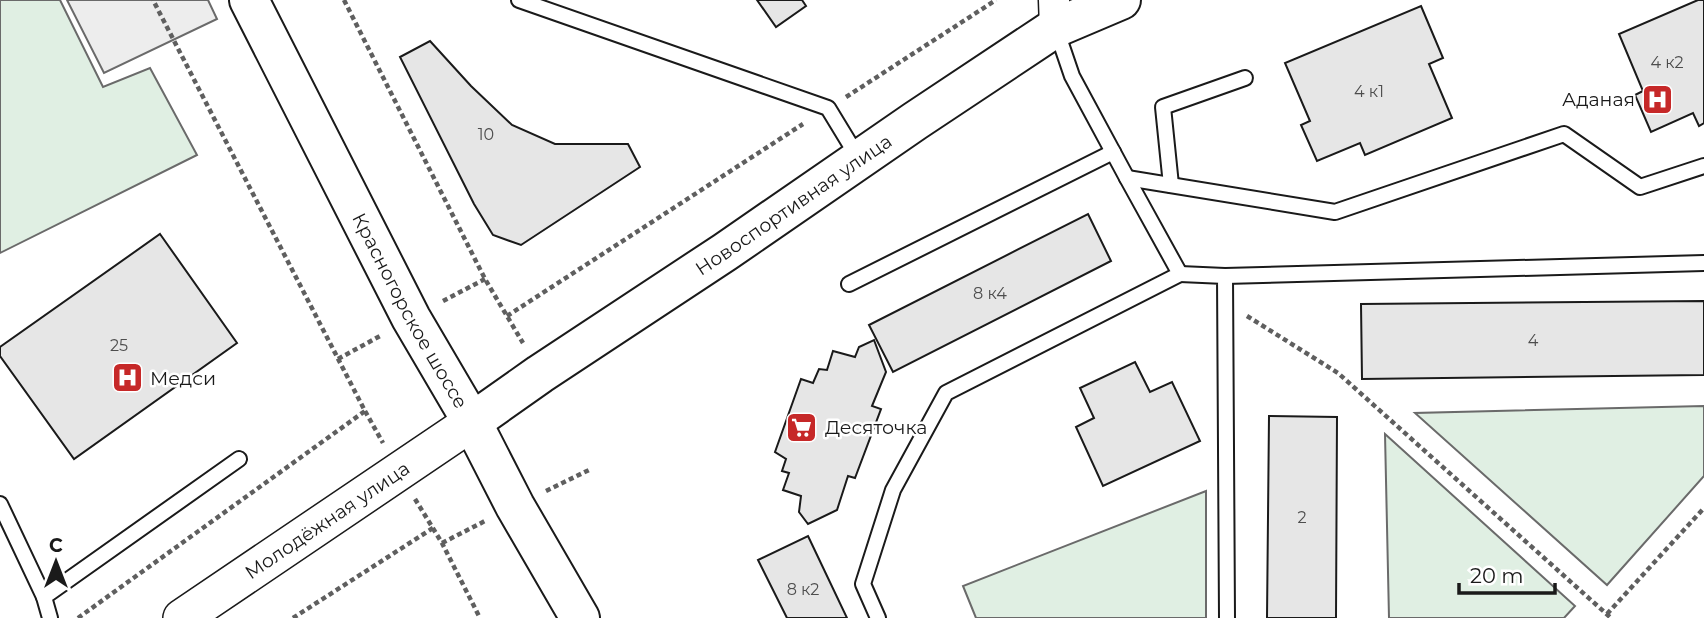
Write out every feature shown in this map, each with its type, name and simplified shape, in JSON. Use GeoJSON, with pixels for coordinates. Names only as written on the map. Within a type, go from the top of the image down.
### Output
{"type":"FeatureCollection","features":[{"type":"Feature","properties":{"kind":"main road","name":"Красногорское шоссе"},"geometry":{"type":"LineString","coordinates":[[249,0],[411,318],[472,422],[515,506],[580,618]]}},
{"type":"Feature","properties":{"kind":"main road","name":"Новоспортивная улица"},"geometry":{"type":"LineString","coordinates":[[472,422],[860,159],[1055,14],[1121,0]]}},
{"type":"Feature","properties":{"kind":"street","name":"Молодёжная улица"},"geometry":{"type":"LineString","coordinates":[[182,618],[472,422]]}},
{"type":"Feature","properties":{"kind":"lane"},"geometry":{"type":"LineString","coordinates":[[519,0],[828,108],[860,159]]}},
{"type":"Feature","properties":{"kind":"lane"},"geometry":{"type":"LineString","coordinates":[[1055,14],[1072,76],[1180,274]]}},
{"type":"Feature","properties":{"kind":"lane"},"geometry":{"type":"LineString","coordinates":[[1171,185],[1163,107],[1245,78]]}},
{"type":"Feature","properties":{"kind":"lane"},"geometry":{"type":"LineString","coordinates":[[1127,178],[1335,212],[1564,134],[1640,187],[1704,166]]}},
{"type":"Feature","properties":{"kind":"lane"},"geometry":{"type":"LineString","coordinates":[[849,284],[1113,152]]}},
{"type":"Feature","properties":{"kind":"lane"},"geometry":{"type":"LineString","coordinates":[[878,618],[863,584],[893,490],[946,393],[1180,274],[1225,276],[1704,262]]}},
{"type":"Feature","properties":{"kind":"lane"},"geometry":{"type":"LineString","coordinates":[[1225,276],[1227,618]]}},
{"type":"Feature","properties":{"kind":"lane"},"geometry":{"type":"LineString","coordinates":[[44,597],[239,459]]}},
{"type":"Feature","properties":{"kind":"lane"},"geometry":{"type":"LineString","coordinates":[[0,504],[44,597],[50,618]]}},
{"type":"Feature","properties":{"kind":"path"},"geometry":{"type":"LineString","coordinates":[[78,618],[365,411],[153,0]]}},
{"type":"Feature","properties":{"kind":"path"},"geometry":{"type":"LineString","coordinates":[[344,0],[473,255],[540,374]]}},
{"type":"Feature","properties":{"kind":"path"},"geometry":{"type":"LineString","coordinates":[[508,316],[996,0]]}},
{"type":"Feature","properties":{"kind":"path"},"geometry":{"type":"LineString","coordinates":[[1225,314],[1247,316],[1338,373],[1609,616],[1704,508]]}},
{"type":"Feature","properties":{"kind":"path"},"geometry":{"type":"LineString","coordinates":[[293,618],[433,528],[480,618]]}},
{"type":"Feature","properties":{"kind":"green space"},"geometry":{"type":"Polygon","coordinates":[[[0,0],[60,0],[103,87],[150,68],[197,155],[0,253],[0,0]]]}},
{"type":"Feature","properties":{"kind":"green space"},"geometry":{"type":"Polygon","coordinates":[[[1704,406],[1704,476],[1607,585],[1415,413],[1704,406]]]}},
{"type":"Feature","properties":{"kind":"green space"},"geometry":{"type":"Polygon","coordinates":[[[1385,434],[1575,606],[1564,618],[1389,618],[1385,434]]]}},
{"type":"Feature","properties":{"kind":"green space"},"geometry":{"type":"Polygon","coordinates":[[[1206,491],[1206,618],[976,618],[963,586],[1206,491]]]}},
{"type":"Feature","properties":{"kind":"shaded area"},"geometry":{"type":"Polygon","coordinates":[[[67,0],[208,0],[217,19],[104,73],[67,0]]]}},
{"type":"Feature","properties":{"kind":"building"},"geometry":{"type":"Polygon","coordinates":[[[757,0],[802,0],[806,6],[776,27],[757,0]]]}},
{"type":"Feature","properties":{"kind":"building"},"geometry":{"type":"Polygon","coordinates":[[[1698,0],[1704,0],[1704,123],[1699,126],[1693,113],[1651,132],[1635,95],[1643,91],[1619,34],[1698,0]]]}},
{"type":"Feature","properties":{"kind":"building"},"geometry":{"type":"Polygon","coordinates":[[[1421,6],[1443,58],[1429,64],[1452,118],[1365,155],[1360,143],[1317,161],[1301,125],[1310,121],[1285,63],[1421,6]]]}},
{"type":"Feature","properties":{"kind":"building"},"geometry":{"type":"Polygon","coordinates":[[[430,41],[512,125],[555,144],[628,144],[640,167],[521,245],[493,235],[474,204],[400,57],[430,41]]]}},
{"type":"Feature","properties":{"kind":"building"},"geometry":{"type":"Polygon","coordinates":[[[1088,214],[1111,261],[893,372],[869,325],[1088,214]]]}},
{"type":"Feature","properties":{"kind":"building"},"geometry":{"type":"Polygon","coordinates":[[[160,234],[237,343],[74,459],[0,356],[0,347],[160,234]]]}},
{"type":"Feature","properties":{"kind":"building"},"geometry":{"type":"Polygon","coordinates":[[[1704,301],[1704,375],[1362,379],[1361,304],[1704,301]]]}},
{"type":"Feature","properties":{"kind":"building"},"geometry":{"type":"Polygon","coordinates":[[[874,340],[886,372],[872,406],[881,409],[855,478],[848,476],[837,510],[808,524],[799,512],[801,496],[783,490],[789,473],[782,471],[786,459],[775,452],[801,379],[813,383],[819,369],[827,370],[833,351],[855,357],[859,347],[874,340]]]}},
{"type":"Feature","properties":{"kind":"building"},"geometry":{"type":"Polygon","coordinates":[[[1135,362],[1150,392],[1172,382],[1200,441],[1103,486],[1076,427],[1094,418],[1080,388],[1135,362]]]}},
{"type":"Feature","properties":{"kind":"building"},"geometry":{"type":"Polygon","coordinates":[[[1269,416],[1337,417],[1336,618],[1267,618],[1269,416]]]}},
{"type":"Feature","properties":{"kind":"building"},"geometry":{"type":"Polygon","coordinates":[[[808,536],[847,618],[787,618],[758,560],[808,536]]]}},
{"type":"Feature","properties":{"kind":"place","name":"Аданая"},"geometry":{"type":"Point","coordinates":[1658,99]}},
{"type":"Feature","properties":{"kind":"place","name":"Медси"},"geometry":{"type":"Point","coordinates":[127,378]}},
{"type":"Feature","properties":{"kind":"place","name":"Десяточка"},"geometry":{"type":"Point","coordinates":[802,427]}}]}
